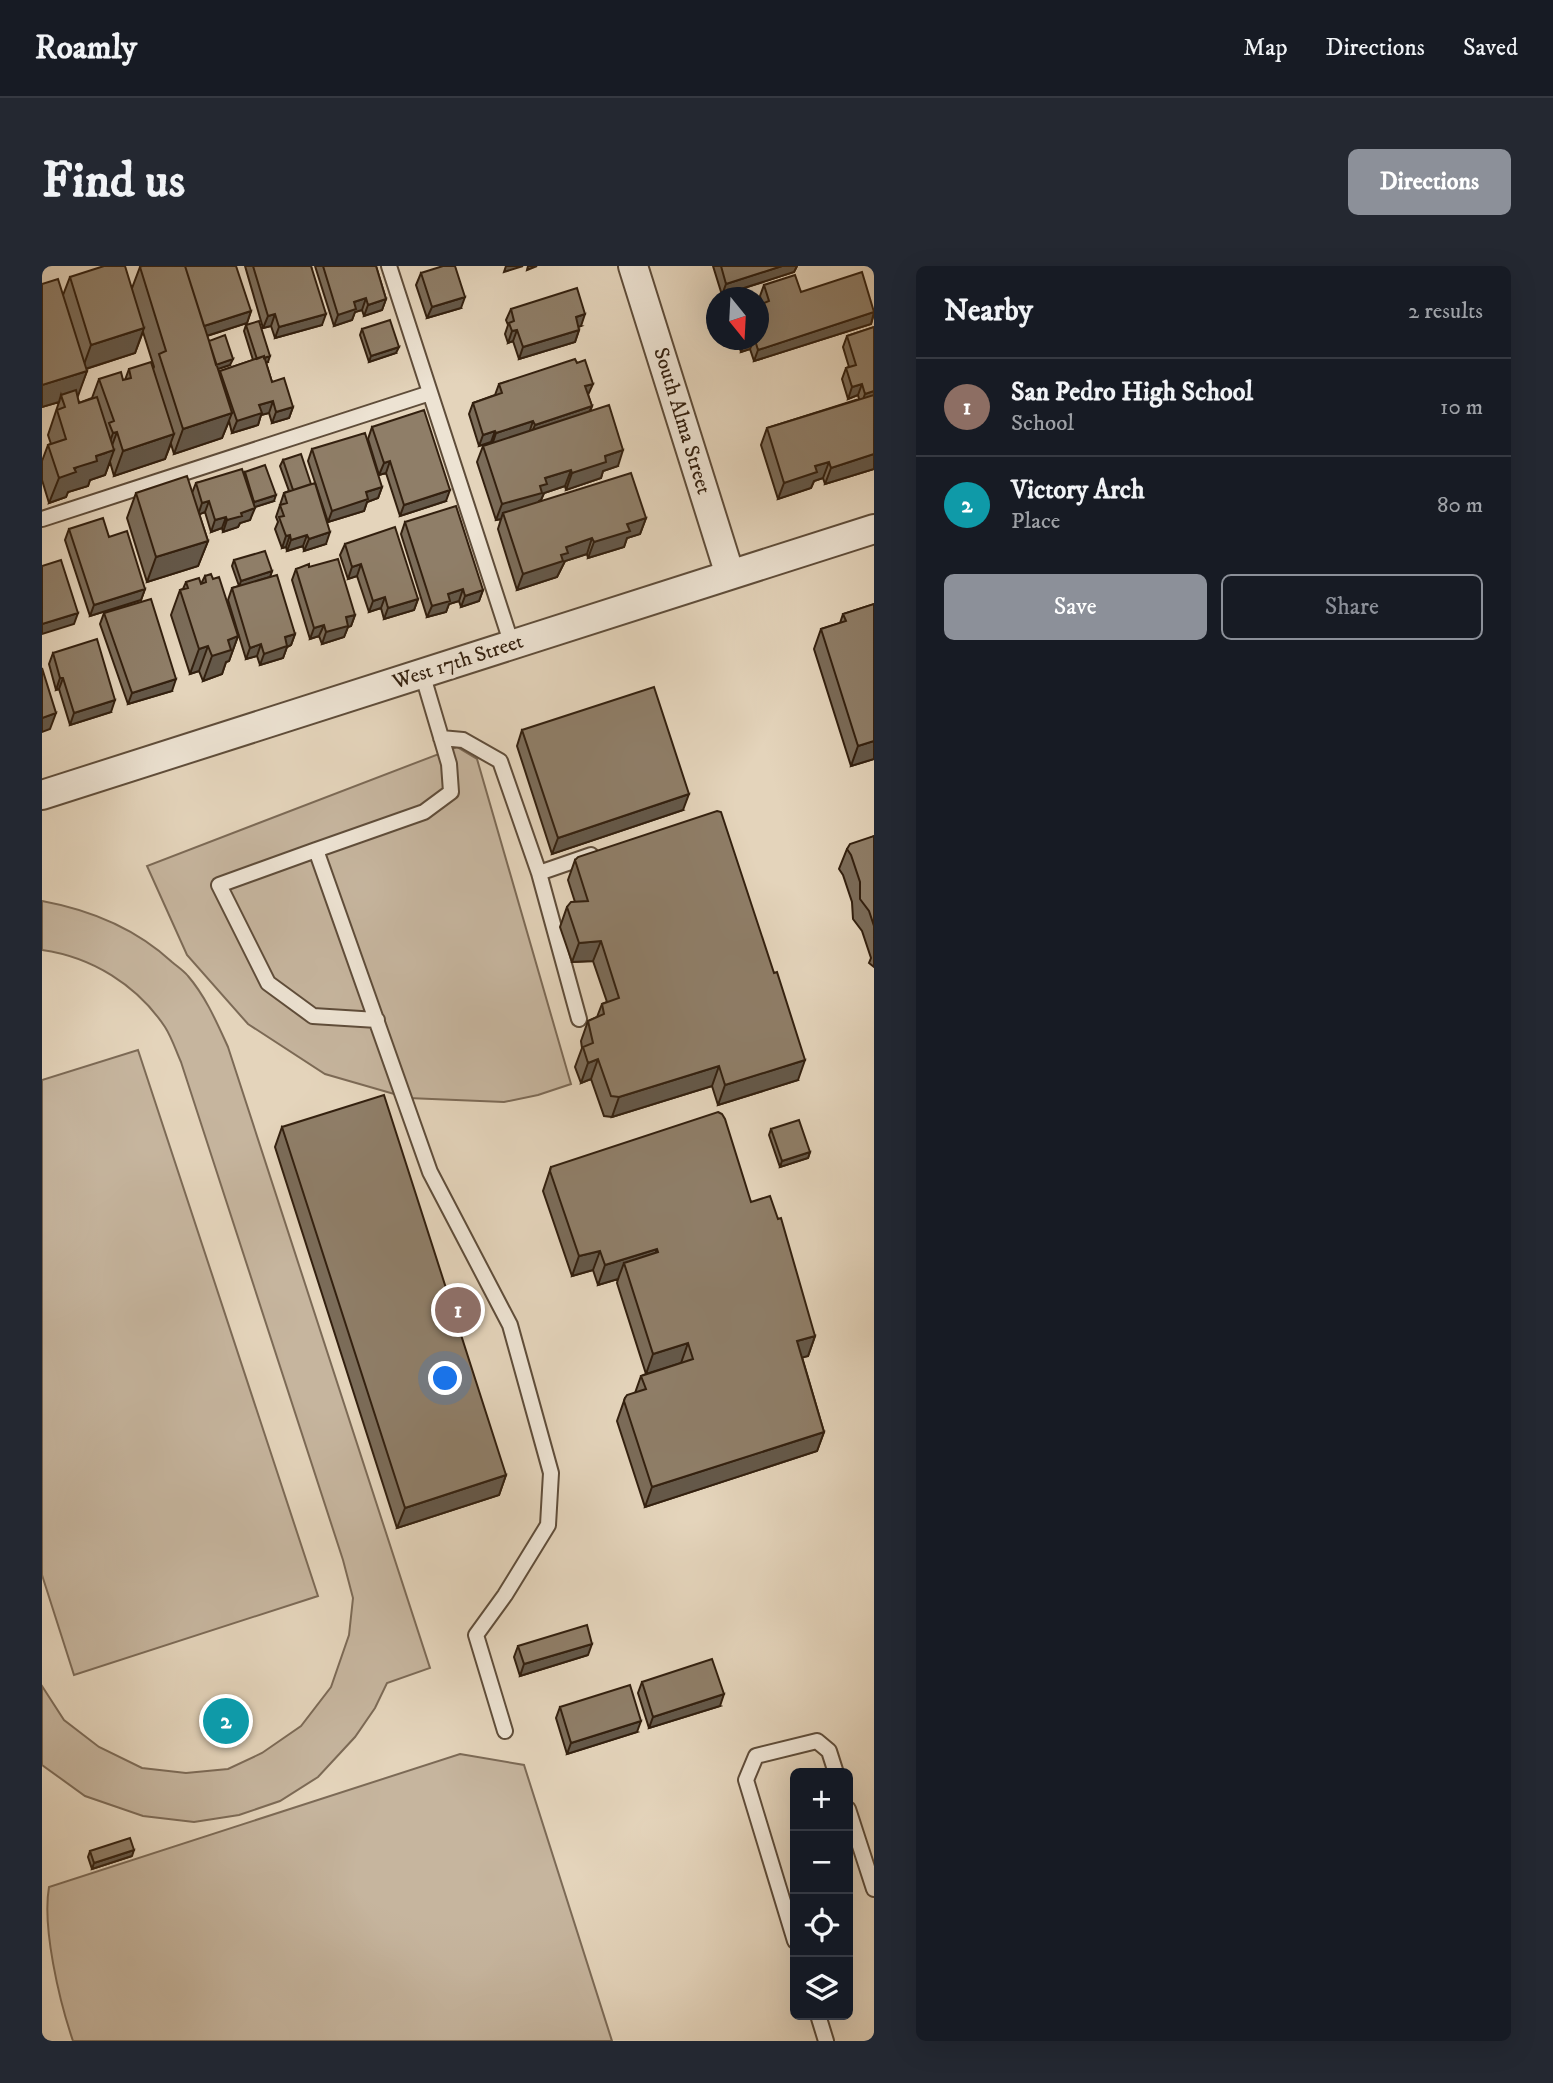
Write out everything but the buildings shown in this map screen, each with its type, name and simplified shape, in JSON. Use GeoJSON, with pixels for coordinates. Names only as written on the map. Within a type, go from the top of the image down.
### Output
{"type":"FeatureCollection","features":[{"type":"Feature","properties":{"kind":"street","name":"South Alma Street"},"geometry":{"type":"LineString","coordinates":[[633,266],[730,575]]}},
{"type":"Feature","properties":{"kind":"street","name":"West 17th Street"},"geometry":{"type":"LineString","coordinates":[[42,795],[874,529]]}},
{"type":"Feature","properties":{"kind":"lane"},"geometry":{"type":"LineString","coordinates":[[389,266],[512,645]]}},
{"type":"Feature","properties":{"kind":"lane"},"geometry":{"type":"LineString","coordinates":[[42,519],[430,393]]}},
{"type":"Feature","properties":{"kind":"lane"},"geometry":{"type":"LineString","coordinates":[[377,1020],[313,1016],[268,983],[219,884],[425,812],[451,792],[449,764],[422,673]]}},
{"type":"Feature","properties":{"kind":"lane"},"geometry":{"type":"LineString","coordinates":[[441,738],[463,740],[500,761],[540,873],[579,1019]]}},
{"type":"Feature","properties":{"kind":"lane"},"geometry":{"type":"LineString","coordinates":[[316,850],[430,1172],[510,1325],[551,1473],[548,1525],[505,1595],[475,1635],[505,1731]]}},
{"type":"Feature","properties":{"kind":"lane"},"geometry":{"type":"LineString","coordinates":[[540,873],[605,850]]}},
{"type":"Feature","properties":{"kind":"lane"},"geometry":{"type":"LineString","coordinates":[[790,1925],[746,1780],[756,1756],[817,1741],[829,1751],[834,1768]]}},
{"type":"Feature","properties":{"kind":"lane"},"geometry":{"type":"LineString","coordinates":[[853,1824],[874,1889]]}},
{"type":"Feature","properties":{"kind":"lane"},"geometry":{"type":"LineString","coordinates":[[820,2020],[826,2041]]}},
{"type":"Feature","properties":{"kind":"shaded area"},"geometry":{"type":"Polygon","coordinates":[[[457,747],[477,759],[571,1084],[504,1102],[408,1098],[325,1074],[248,1024],[187,955],[147,866],[457,747]]]}},
{"type":"Feature","properties":{"kind":"shaded area"},"geometry":{"type":"Polygon","coordinates":[[[42,901],[95,915],[143,939],[186,974],[215,1020],[228,1047],[430,1668],[387,1683],[375,1708],[355,1737],[318,1777],[280,1801],[239,1815],[194,1822],[143,1816],[85,1796],[42,1765],[42,1686],[64,1720],[99,1747],[142,1768],[186,1773],[228,1769],[262,1753],[301,1726],[331,1687],[349,1635],[353,1598],[343,1560],[172,1040],[154,1012],[112,975],[78,959],[42,950],[42,901]]]}},
{"type":"Feature","properties":{"kind":"shaded area"},"geometry":{"type":"Polygon","coordinates":[[[138,1050],[318,1596],[74,1675],[42,1575],[42,1080],[138,1050]]]}},
{"type":"Feature","properties":{"kind":"shaded area"},"geometry":{"type":"Polygon","coordinates":[[[460,1754],[524,1765],[612,2041],[73,2041],[57,1985],[50,1942],[47,1903],[49,1887],[460,1754]]]}},
{"type":"Feature","properties":{"kind":"place","name":"San Pedro High School"},"geometry":{"type":"Point","coordinates":[458,1310]}},
{"type":"Feature","properties":{"kind":"place","name":"Victory Arch"},"geometry":{"type":"Point","coordinates":[226,1721]}}]}
